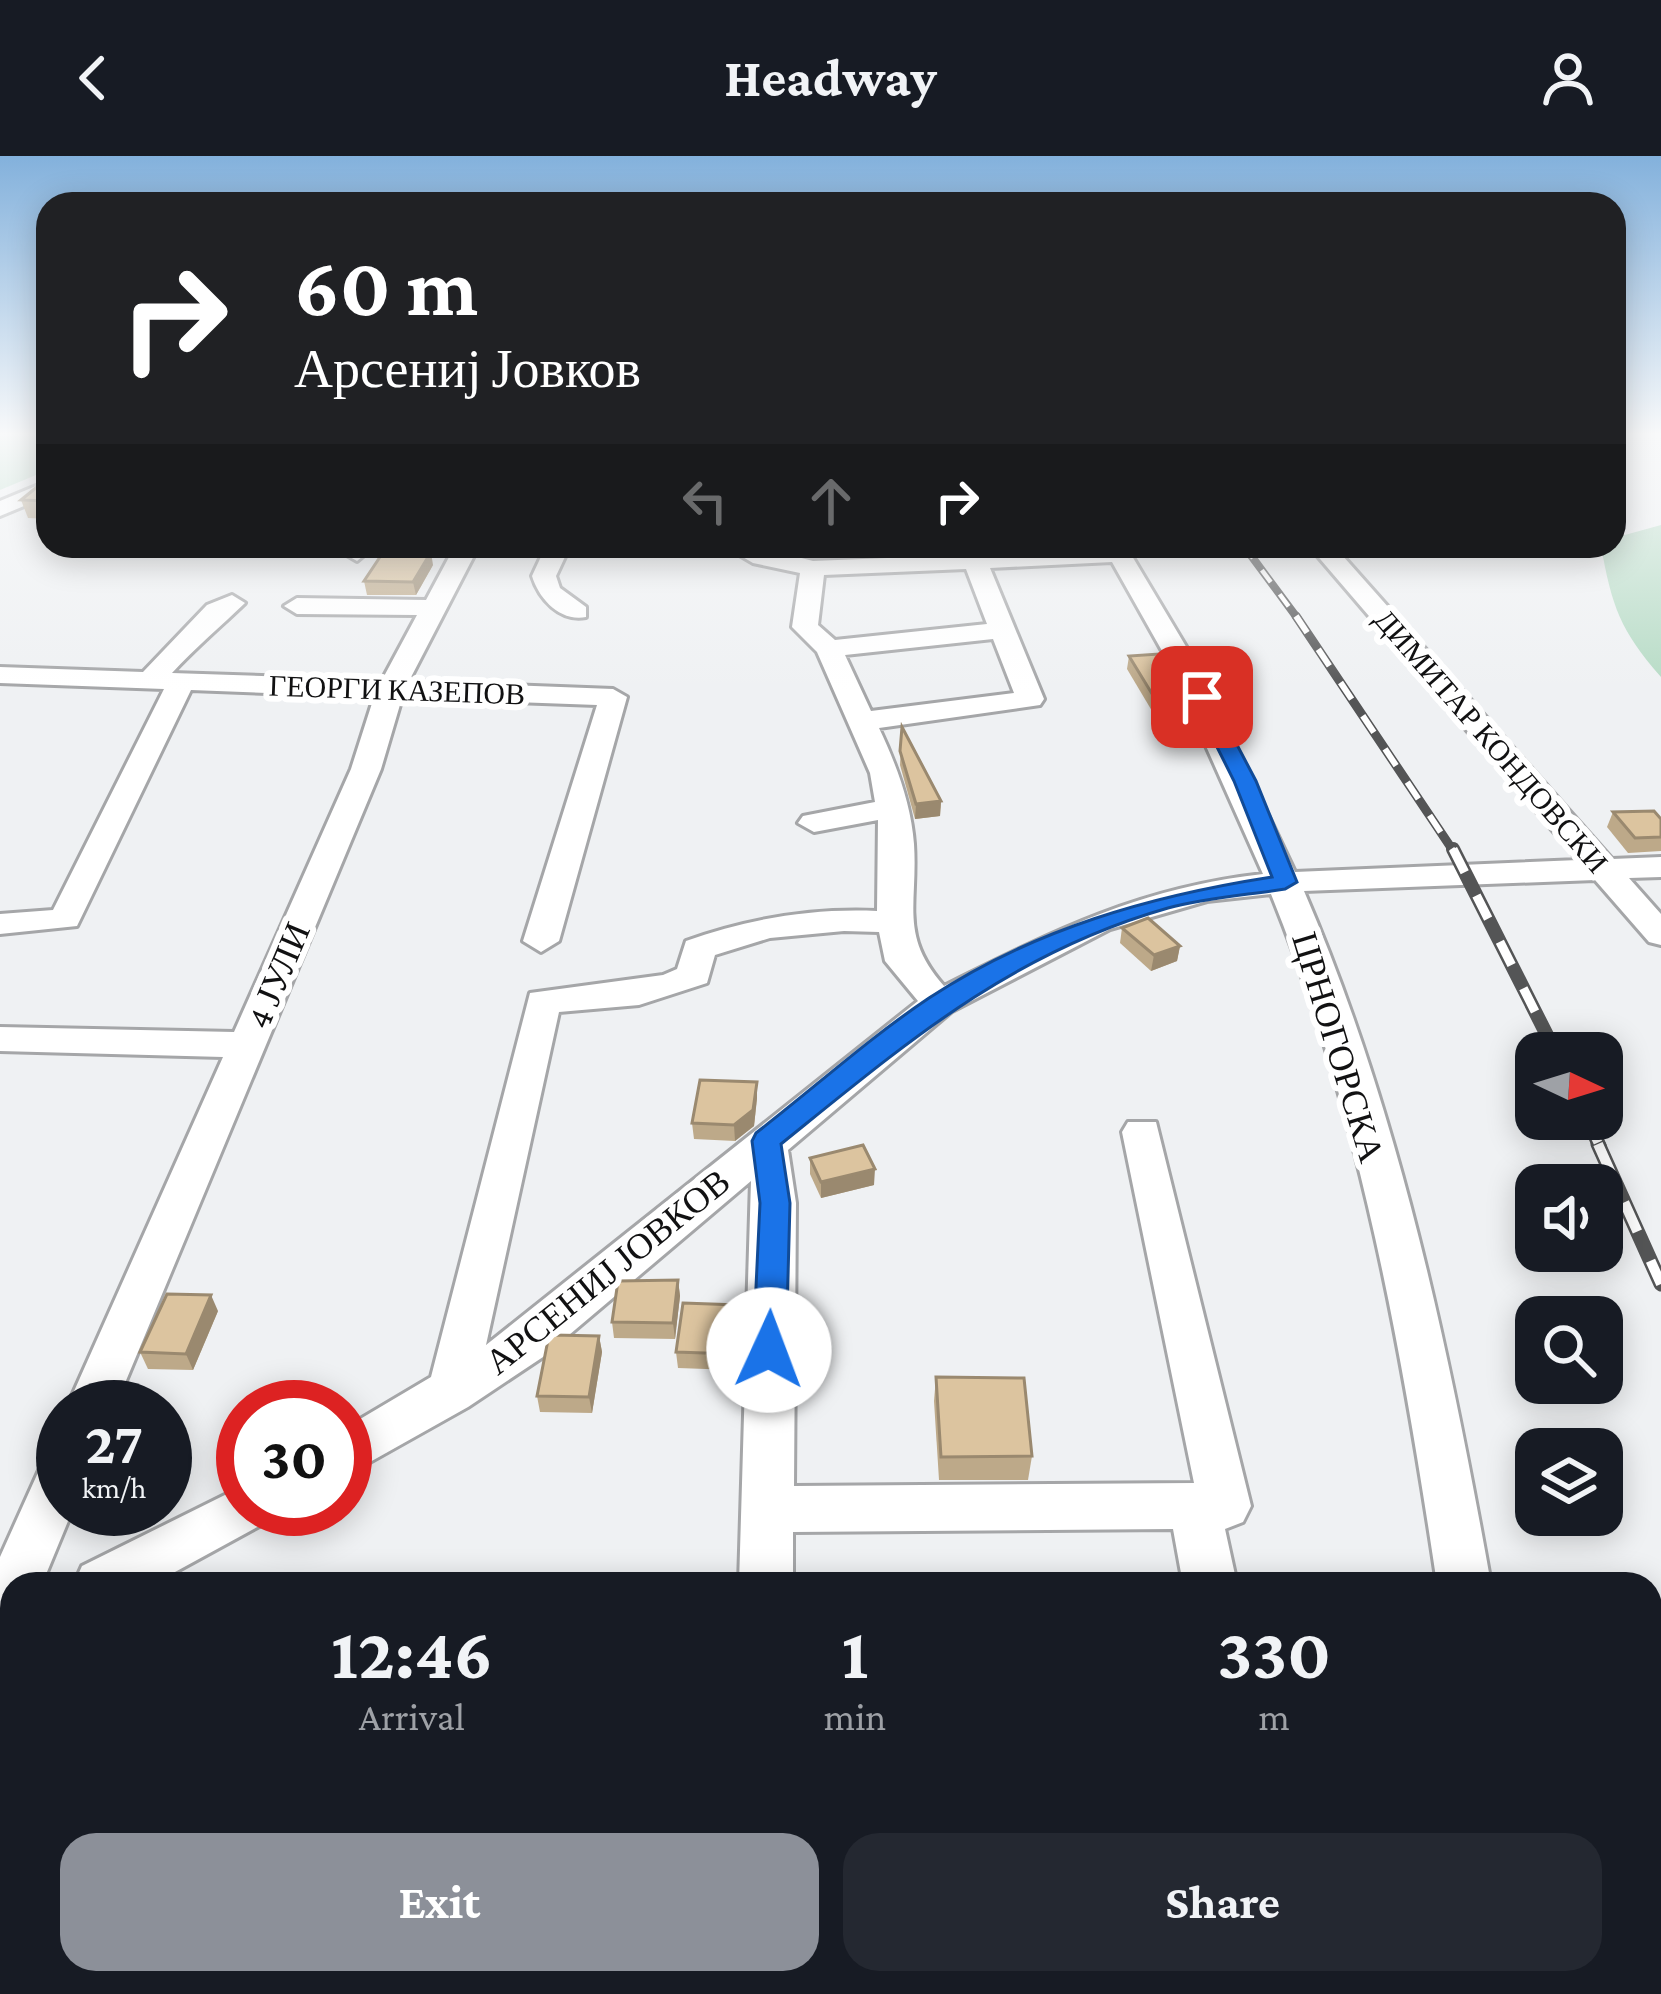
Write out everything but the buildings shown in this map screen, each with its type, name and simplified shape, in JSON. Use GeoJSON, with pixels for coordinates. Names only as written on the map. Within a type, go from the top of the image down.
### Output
{"type":"FeatureCollection","features":[{"type":"Feature","properties":{"kind":"street","name":"4 ЈУЛИ"},"geometry":{"type":"LineString","coordinates":[[103,1380],[366,769],[390,691],[460,558]]}},
{"type":"Feature","properties":{"kind":"street"},"geometry":{"type":"LineString","coordinates":[[552,558],[544,576],[549,592],[577,612]]}},
{"type":"Feature","properties":{"kind":"street"},"geometry":{"type":"LineString","coordinates":[[761,558],[813,568],[850,558]]}},
{"type":"Feature","properties":{"kind":"street"},"geometry":{"type":"LineString","coordinates":[[864,721],[1030,699],[974,558]]}},
{"type":"Feature","properties":{"kind":"street","name":"ЦРНОГОРСКА"},"geometry":{"type":"LineString","coordinates":[[1122,558],[1220,727],[1285,882],[1344,1050],[1385,1198],[1448,1480],[1462,1572]]}},
{"type":"Feature","properties":{"kind":"street","name":"ДИМИТАР КОНДОВСКИ"},"geometry":{"type":"LineString","coordinates":[[1331,558],[1661,935]]}},
{"type":"Feature","properties":{"kind":"street"},"geometry":{"type":"LineString","coordinates":[[813,568],[805,627],[829,649],[885,773],[898,843],[894,922],[903,961],[939,1004]]}},
{"type":"Feature","properties":{"kind":"street"},"geometry":{"type":"LineString","coordinates":[[0,924],[64,920],[165,681],[216,610],[232,603]]}},
{"type":"Feature","properties":{"kind":"street"},"geometry":{"type":"LineString","coordinates":[[296,606],[431,608]]}},
{"type":"Feature","properties":{"kind":"street"},"geometry":{"type":"LineString","coordinates":[[829,649],[1004,629]]}},
{"type":"Feature","properties":{"kind":"street","name":"ГЕОРГИ КАЗЕПОВ"},"geometry":{"type":"LineString","coordinates":[[7,682],[165,681],[613,697],[542,941]]}},
{"type":"Feature","properties":{"kind":"street"},"geometry":{"type":"LineString","coordinates":[[814,823],[889,808]]}},
{"type":"Feature","properties":{"kind":"street","name":"АРСЕНИЈ ЈОВКОВ"},"geometry":{"type":"LineString","coordinates":[[372,1439],[452,1394],[526,1344],[766,1141],[939,1004],[1098,922],[1204,891],[1285,882],[1661,867]]}},
{"type":"Feature","properties":{"kind":"street"},"geometry":{"type":"LineString","coordinates":[[452,1394],[543,1001],[627,998],[674,985],[694,975],[698,949],[733,935],[819,921],[894,922]]}},
{"type":"Feature","properties":{"kind":"street"},"geometry":{"type":"LineString","coordinates":[[0,1040],[246,1045]]}},
{"type":"Feature","properties":{"kind":"street"},"geometry":{"type":"LineString","coordinates":[[769,1509],[1225,1506],[1142,1132]]}},
{"type":"Feature","properties":{"kind":"street"},"geometry":{"type":"LineString","coordinates":[[766,1141],[775,1203],[766,1572]]}},
{"type":"Feature","properties":{"kind":"street"},"geometry":{"type":"LineString","coordinates":[[1194,1507],[1208,1572]]}},
{"type":"Feature","properties":{"kind":"street"},"geometry":{"type":"LineString","coordinates":[[124,1572],[216,1524]]}},
{"type":"Feature","properties":{"kind":"street"},"geometry":{"type":"LineString","coordinates":[[21,1572],[36,1536]]}},
{"type":"Feature","properties":{"kind":"green space"},"geometry":{"type":"Polygon","coordinates":[[[1661,525],[1661,677],[1620,617],[1609,586],[1603,558],[1626,558],[1626,535],[1661,525]]]}},
{"type":"Feature","properties":{"kind":"railway"},"geometry":{"type":"LineString","coordinates":[[1253,558],[1298,619]]}},
{"type":"Feature","properties":{"kind":"railway"},"geometry":{"type":"LineString","coordinates":[[1296,616],[1454,852]]}},
{"type":"Feature","properties":{"kind":"railway"},"geometry":{"type":"LineString","coordinates":[[1453,849],[1545,1032]]}},
{"type":"Feature","properties":{"kind":"railway"},"geometry":{"type":"LineString","coordinates":[[1597,1140],[1600,1147]]}},
{"type":"Feature","properties":{"kind":"railway"},"geometry":{"type":"LineString","coordinates":[[1598,1144],[1661,1284]]}},
{"type":"Feature","properties":{"kind":"route"},"geometry":{"type":"LineString","coordinates":[[769,1350],[775,1180],[766,1141],[939,1004],[1004,968],[1098,922],[1169,900],[1285,882],[1245,781],[1202,697]]}}]}
